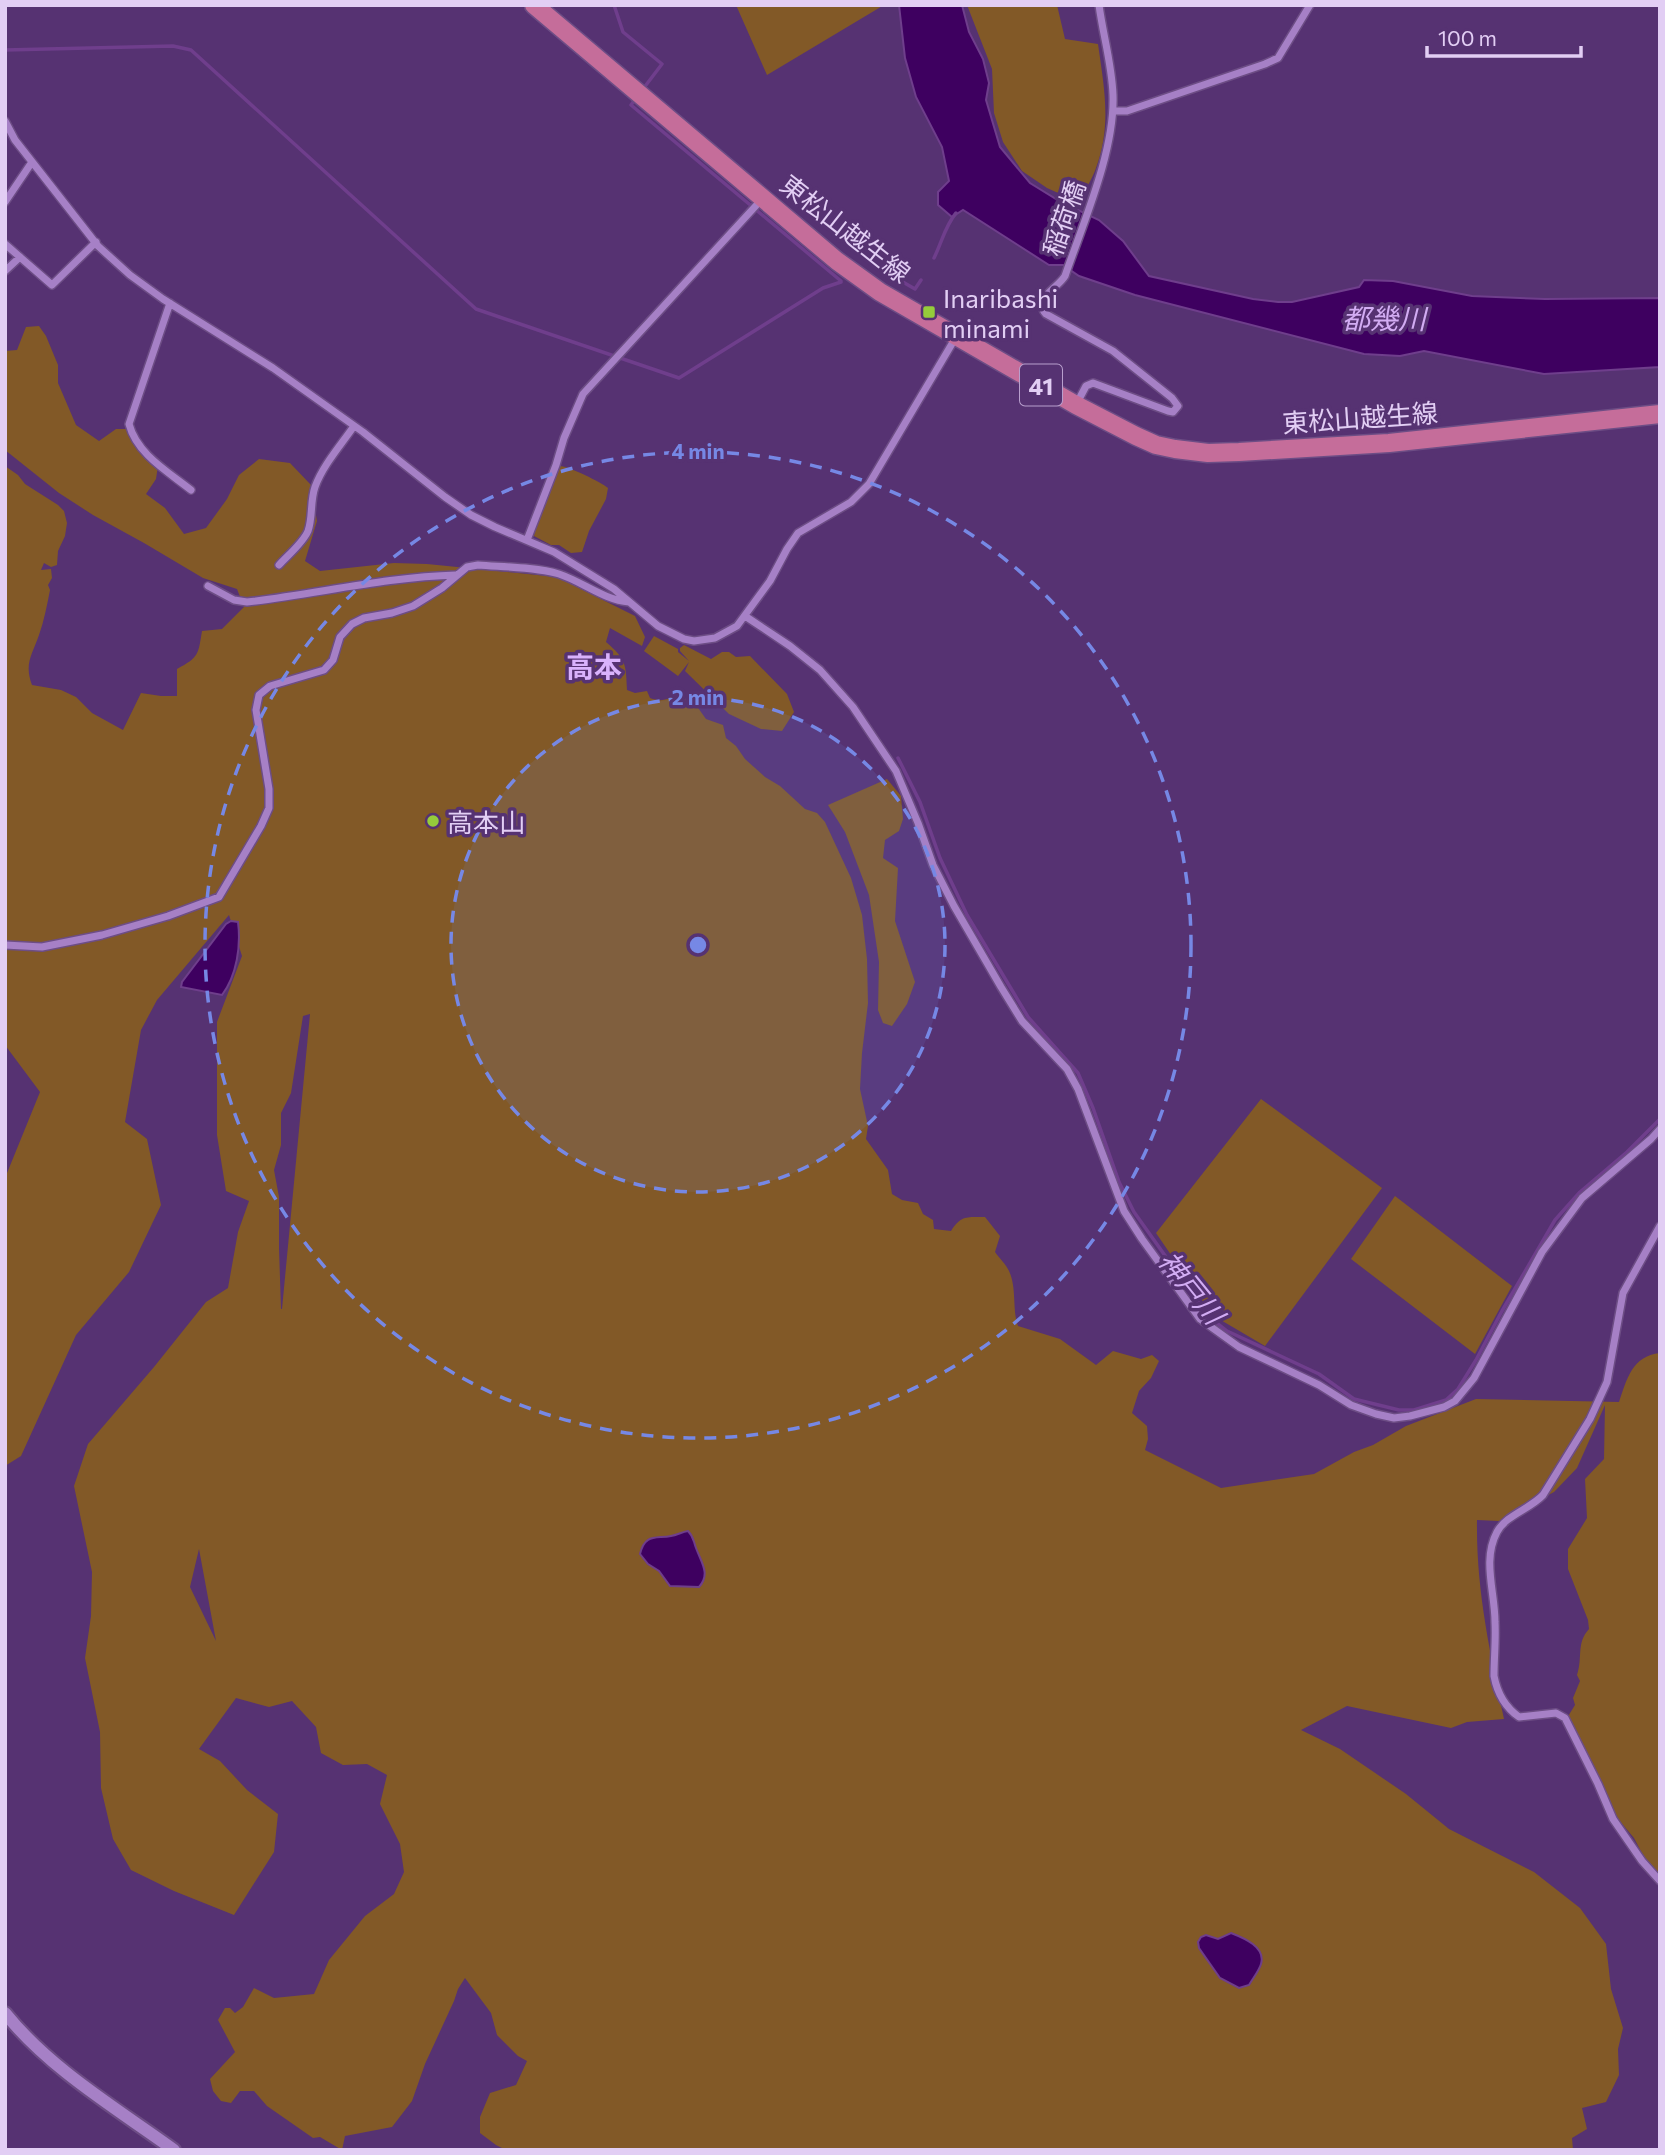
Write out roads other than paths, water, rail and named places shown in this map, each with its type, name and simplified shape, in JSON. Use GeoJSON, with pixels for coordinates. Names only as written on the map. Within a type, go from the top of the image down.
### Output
{"type":"FeatureCollection","features":[{"type":"Feature","properties":{"kind":"main road","name":"東松山越生線"},"geometry":{"type":"LineString","coordinates":[[534,5],[837,261],[880,292],[1076,405],[1156,444],[1208,453],[1390,443],[1660,414]]}},
{"type":"Feature","properties":{"kind":"street","name":"稲荷橋"},"geometry":{"type":"LineString","coordinates":[[1076,405],[1086,386],[1093,383],[1168,411],[1173,412],[1178,406],[1172,398],[1112,351],[1042,310],[1040,304],[1065,276],[1100,174],[1110,132],[1113,94],[1099,5]]}},
{"type":"Feature","properties":{"kind":"street"},"geometry":{"type":"LineString","coordinates":[[1113,110],[1127,111],[1278,58],[1310,5]]}},
{"type":"Feature","properties":{"kind":"street"},"geometry":{"type":"LineString","coordinates":[[5,121],[15,140],[96,242],[130,275],[273,368],[471,515],[554,552],[614,589],[657,626],[684,639],[694,641],[715,638],[737,626],[770,581],[798,533],[844,507],[869,484],[956,337]]}},
{"type":"Feature","properties":{"kind":"street"},"geometry":{"type":"LineString","coordinates":[[5,202],[32,162]]}},
{"type":"Feature","properties":{"kind":"street"},"geometry":{"type":"LineString","coordinates":[[527,540],[583,394],[764,198]]}},
{"type":"Feature","properties":{"kind":"street"},"geometry":{"type":"LineString","coordinates":[[5,244],[52,285],[96,242]]}},
{"type":"Feature","properties":{"kind":"street"},"geometry":{"type":"LineString","coordinates":[[5,271],[20,257]]}},
{"type":"Feature","properties":{"kind":"street"},"geometry":{"type":"LineString","coordinates":[[170,303],[129,424],[133,438],[145,453],[191,490]]}},
{"type":"Feature","properties":{"kind":"street"},"geometry":{"type":"LineString","coordinates":[[279,565],[306,535],[314,488],[354,426]]}},
{"type":"Feature","properties":{"kind":"street"},"geometry":{"type":"LineString","coordinates":[[5,945],[43,947],[102,935],[159,919],[219,897],[269,808],[269,789],[256,710],[259,695],[270,686],[324,670],[332,660],[340,638],[352,624],[364,618],[413,606],[442,588],[467,567],[478,565],[557,574],[621,602],[630,603]]}},
{"type":"Feature","properties":{"kind":"street"},"geometry":{"type":"LineString","coordinates":[[208,586],[234,600],[247,602],[399,578],[456,575]]}},
{"type":"Feature","properties":{"kind":"street"},"geometry":{"type":"LineString","coordinates":[[745,616],[820,670],[853,707],[896,771],[933,865],[1001,987],[1022,1021],[1066,1069],[1078,1089],[1125,1211],[1200,1319],[1239,1347],[1319,1385],[1351,1405],[1376,1414],[1394,1418],[1444,1407],[1455,1401],[1474,1378],[1542,1252],[1581,1198],[1660,1129]]}},
{"type":"Feature","properties":{"kind":"street"},"geometry":{"type":"LineString","coordinates":[[1660,1226],[1623,1293],[1607,1382],[1590,1419],[1543,1495],[1534,1504],[1504,1522],[1497,1531],[1490,1555],[1489,1576],[1494,1600],[1496,1687],[1508,1708],[1519,1717],[1556,1713],[1565,1718],[1613,1819],[1642,1861],[1660,1881]]}},
{"type":"Feature","properties":{"kind":"street"},"geometry":{"type":"LineString","coordinates":[[7,2018],[58,2066],[174,2150]]}},
{"type":"Feature","properties":{"kind":"water","name":"都幾川"},"geometry":{"type":"Polygon","coordinates":[[[899,5],[962,5],[969,32],[983,59],[989,83],[986,100],[1000,147],[1030,183],[1099,220],[1123,241],[1149,276],[1278,302],[1292,302],[1359,287],[1364,280],[1393,281],[1472,296],[1545,299],[1660,298],[1660,367],[1544,374],[1424,351],[1400,356],[1364,354],[1135,295],[1079,276],[1063,265],[1049,265],[963,210],[952,217],[938,205],[938,192],[949,181],[942,147],[916,97],[905,58],[899,5]]]}},
{"type":"Feature","properties":{"kind":"water"},"geometry":{"type":"Polygon","coordinates":[[[231,921],[238,922],[238,950],[231,979],[222,995],[181,987],[182,982],[231,921]]]}},
{"type":"Feature","properties":{"kind":"water"},"geometry":{"type":"Polygon","coordinates":[[[688,1531],[705,1573],[703,1582],[699,1587],[670,1586],[659,1571],[648,1564],[640,1554],[642,1547],[652,1538],[688,1531]]]}},
{"type":"Feature","properties":{"kind":"water"},"geometry":{"type":"Polygon","coordinates":[[[1231,1933],[1253,1944],[1262,1958],[1249,1985],[1239,1988],[1220,1978],[1199,1948],[1198,1942],[1206,1935],[1218,1939],[1231,1933]]]}},
{"type":"Feature","properties":{"kind":"waterway"},"geometry":{"type":"LineString","coordinates":[[614,5],[623,32],[662,64],[643,89]]}},
{"type":"Feature","properties":{"kind":"waterway"},"geometry":{"type":"LineString","coordinates":[[5,50],[173,46],[191,50],[476,309],[679,378],[823,288],[841,282]]}},
{"type":"Feature","properties":{"kind":"waterway"},"geometry":{"type":"LineString","coordinates":[[636,98],[631,105],[841,281]]}},
{"type":"Feature","properties":{"kind":"waterway"},"geometry":{"type":"LineString","coordinates":[[934,258],[956,213]]}},
{"type":"Feature","properties":{"kind":"waterway"},"geometry":{"type":"LineString","coordinates":[[885,274],[915,289],[921,280]]}},
{"type":"Feature","properties":{"kind":"waterway","name":"神戸川"},"geometry":{"type":"LineString","coordinates":[[898,758],[920,802],[940,858],[967,915],[1028,1017],[1078,1073],[1119,1182],[1134,1212],[1208,1316],[1227,1331],[1319,1374],[1354,1399],[1399,1410],[1414,1410],[1446,1400],[1458,1389],[1476,1360],[1555,1220],[1580,1192],[1627,1152],[1660,1119]]}},
{"type":"Feature","properties":{"kind":"place","name":"Inaribashi minami"},"geometry":{"type":"Point","coordinates":[929,312]}},
{"type":"Feature","properties":{"kind":"place","name":"高本山"},"geometry":{"type":"Point","coordinates":[433,821]}},
{"type":"Feature","properties":{"kind":"district","name":"高本"},"geometry":{"type":"Point","coordinates":[594,666]}}]}
